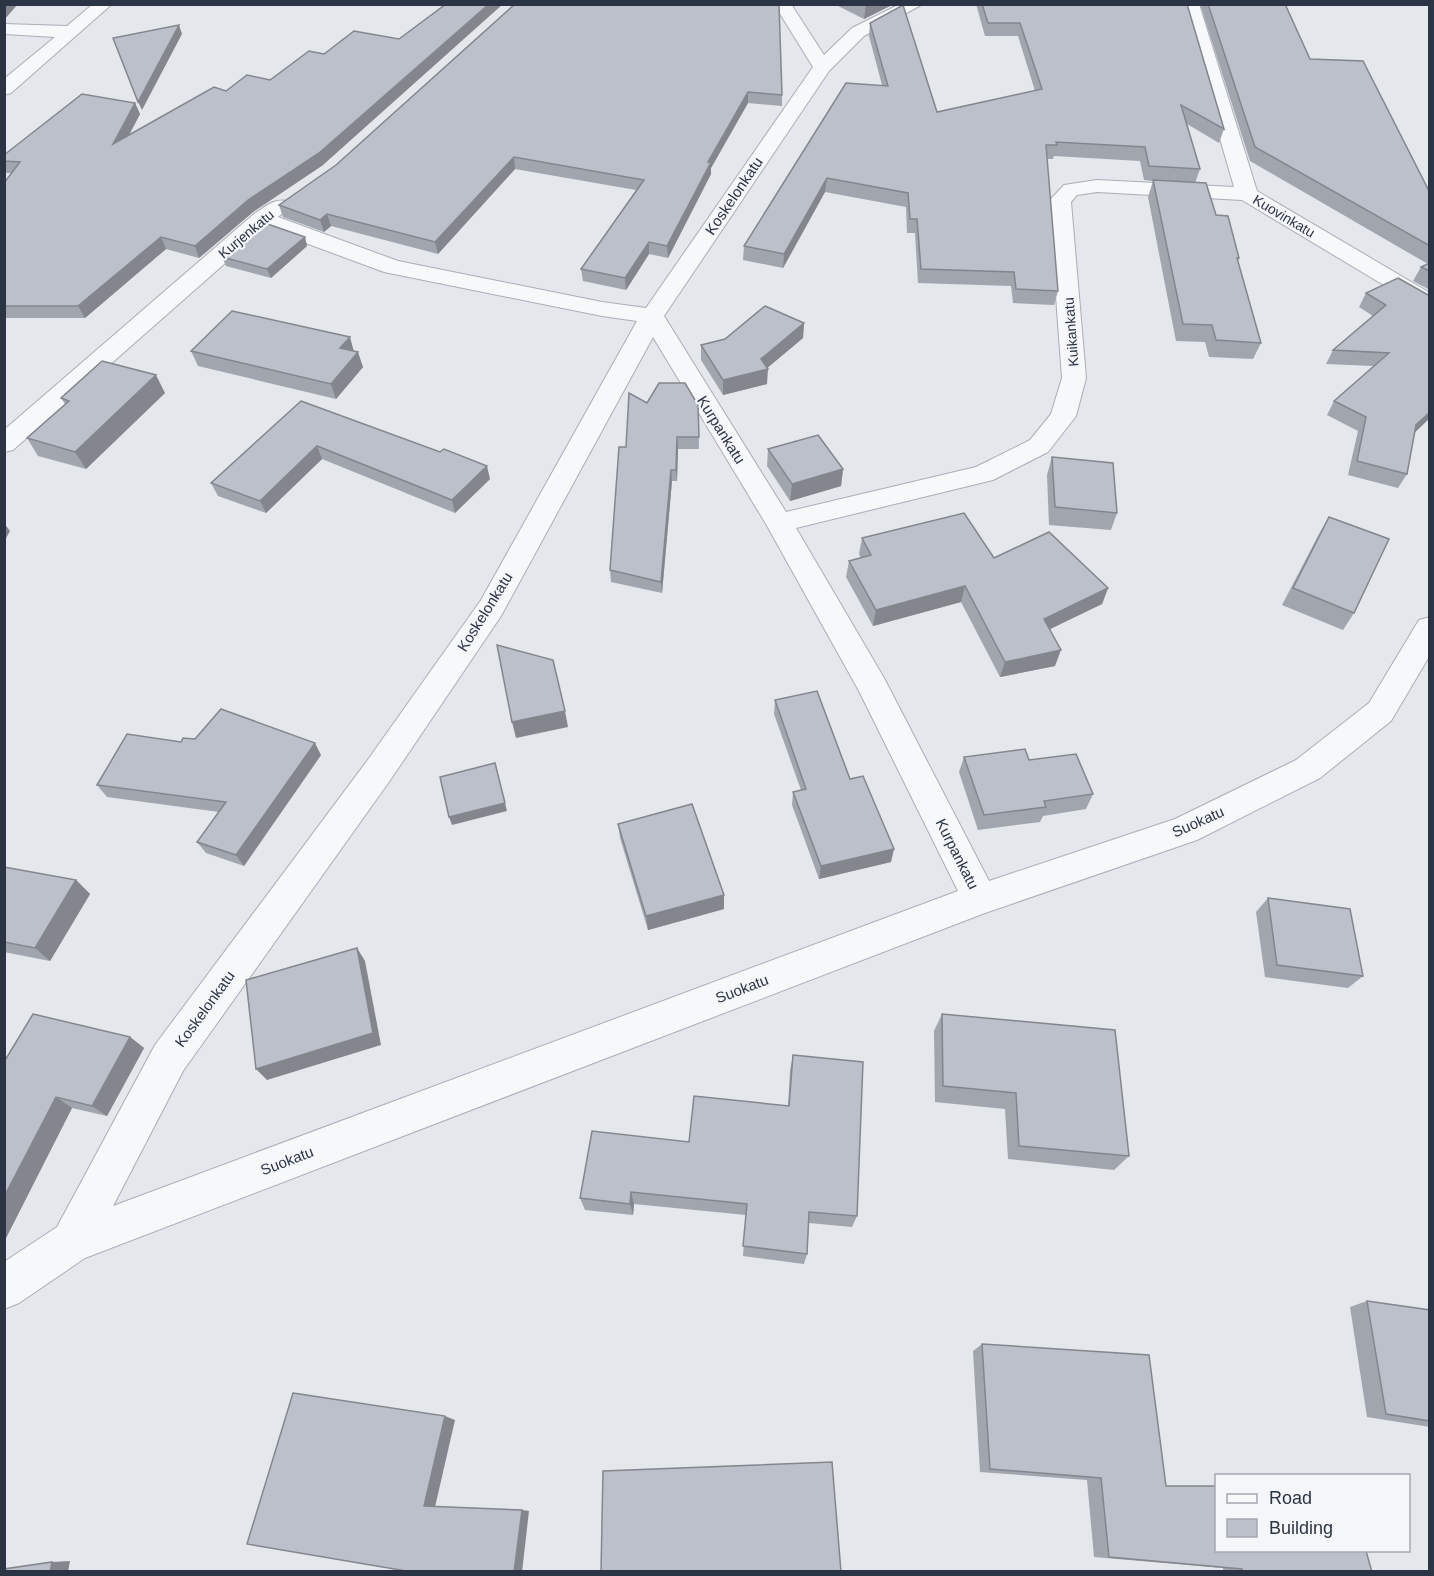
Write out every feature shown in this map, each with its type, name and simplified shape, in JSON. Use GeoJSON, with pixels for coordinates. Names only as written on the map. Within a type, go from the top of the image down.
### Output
{"type":"FeatureCollection","features":[{"type":"Feature","properties":{"kind":"street"},"geometry":{"type":"LineString","coordinates":[[4,89],[104,4]]}},
{"type":"Feature","properties":{"kind":"street"},"geometry":{"type":"LineString","coordinates":[[782,4],[822,67]]}},
{"type":"Feature","properties":{"kind":"street","name":"Koskelonkatu"},"geometry":{"type":"LineString","coordinates":[[72,1242],[170,1058],[379,770],[491,608],[652,316],[822,67],[858,32],[915,4]]}},
{"type":"Feature","properties":{"kind":"street","name":"Kuovinkatu"},"geometry":{"type":"LineString","coordinates":[[1190,4],[1247,195],[1430,303]]}},
{"type":"Feature","properties":{"kind":"street"},"geometry":{"type":"LineString","coordinates":[[4,28],[71,32]]}},
{"type":"Feature","properties":{"kind":"street","name":"Kuikankatu"},"geometry":{"type":"LineString","coordinates":[[779,523],[984,474],[1039,446],[1063,416],[1074,378],[1060,201],[1071,189],[1097,186],[1247,195]]}},
{"type":"Feature","properties":{"kind":"street","name":"Kurjenkatu"},"geometry":{"type":"LineString","coordinates":[[4,444],[262,219],[301,192]]}},
{"type":"Feature","properties":{"kind":"street"},"geometry":{"type":"LineString","coordinates":[[262,219],[392,267],[602,309],[652,316]]}},
{"type":"Feature","properties":{"kind":"street","name":"Kurpankatu"},"geometry":{"type":"LineString","coordinates":[[652,316],[779,523],[873,687],[980,899]]}},
{"type":"Feature","properties":{"kind":"street","name":"Suokatu"},"geometry":{"type":"LineString","coordinates":[[4,1288],[72,1242],[980,899],[1185,830],[1308,769],[1380,712],[1430,628]]}},
{"type":"Feature","properties":{"kind":"building"},"geometry":{"type":"Polygon","coordinates":[[[446,4],[489,4],[319,153],[248,200],[195,246],[161,237],[78,306],[4,306],[4,183],[20,162],[4,161],[4,155],[82,94],[135,103],[113,144],[214,87],[226,91],[247,75],[270,80],[309,51],[324,54],[354,31],[399,39],[446,4]]]}},
{"type":"Feature","properties":{"kind":"building"},"geometry":{"type":"Polygon","coordinates":[[[515,4],[779,4],[782,95],[748,92],[708,162],[711,162],[667,246],[649,242],[625,278],[581,269],[644,180],[514,157],[435,242],[327,214],[320,220],[279,205],[336,165],[515,4]]]}},
{"type":"Feature","properties":{"kind":"building"},"geometry":{"type":"Polygon","coordinates":[[[982,4],[1187,4],[1224,129],[1181,105],[1200,169],[1149,166],[1145,147],[1056,142],[1057,145],[1046,145],[1058,291],[1016,289],[1014,272],[921,269],[917,219],[910,219],[908,193],[827,178],[784,254],[744,246],[846,83],[888,86],[870,23],[903,5],[937,112],[1042,89],[1020,23],[988,23],[982,4]]]}},
{"type":"Feature","properties":{"kind":"building"},"geometry":{"type":"Polygon","coordinates":[[[1208,4],[1285,4],[1310,59],[1363,61],[1430,193],[1430,246],[1255,147],[1208,4]]]}},
{"type":"Feature","properties":{"kind":"building"},"geometry":{"type":"Polygon","coordinates":[[[179,25],[138,102],[113,38],[179,25]]]}},
{"type":"Feature","properties":{"kind":"building"},"geometry":{"type":"Polygon","coordinates":[[[1153,180],[1206,183],[1216,215],[1228,216],[1239,258],[1237,258],[1261,343],[1216,340],[1212,325],[1183,324],[1153,180]]]}},
{"type":"Feature","properties":{"kind":"building"},"geometry":{"type":"Polygon","coordinates":[[[262,222],[305,237],[267,269],[222,257],[262,222]]]}},
{"type":"Feature","properties":{"kind":"building"},"geometry":{"type":"Polygon","coordinates":[[[1430,263],[1430,271],[1421,267],[1430,263]]]}},
{"type":"Feature","properties":{"kind":"building"},"geometry":{"type":"Polygon","coordinates":[[[1398,278],[1430,296],[1430,412],[1416,425],[1407,474],[1357,461],[1366,417],[1334,401],[1389,353],[1333,350],[1386,305],[1366,293],[1398,278]]]}},
{"type":"Feature","properties":{"kind":"building"},"geometry":{"type":"Polygon","coordinates":[[[765,306],[804,323],[761,359],[768,369],[723,380],[701,345],[725,339],[765,306]]]}},
{"type":"Feature","properties":{"kind":"building"},"geometry":{"type":"Polygon","coordinates":[[[232,311],[350,337],[340,348],[358,352],[331,384],[191,351],[232,311]]]}},
{"type":"Feature","properties":{"kind":"building"},"geometry":{"type":"Polygon","coordinates":[[[102,361],[156,375],[75,452],[27,438],[69,401],[61,398],[102,361]]]}},
{"type":"Feature","properties":{"kind":"building"},"geometry":{"type":"Polygon","coordinates":[[[659,383],[685,383],[698,405],[699,437],[677,437],[676,470],[671,470],[661,582],[610,570],[619,447],[626,447],[629,393],[647,403],[659,383]]]}},
{"type":"Feature","properties":{"kind":"building"},"geometry":{"type":"Polygon","coordinates":[[[301,401],[440,452],[444,449],[487,466],[452,500],[317,446],[260,501],[211,483],[301,401]]]}},
{"type":"Feature","properties":{"kind":"building"},"geometry":{"type":"Polygon","coordinates":[[[818,435],[843,469],[792,484],[768,449],[818,435]]]}},
{"type":"Feature","properties":{"kind":"building"},"geometry":{"type":"Polygon","coordinates":[[[1052,457],[1113,463],[1117,513],[1055,507],[1052,457]]]}},
{"type":"Feature","properties":{"kind":"building"},"geometry":{"type":"Polygon","coordinates":[[[964,513],[994,558],[1049,532],[1108,588],[1044,619],[1061,650],[1005,662],[965,586],[876,610],[849,561],[871,555],[862,538],[964,513]]]}},
{"type":"Feature","properties":{"kind":"building"},"geometry":{"type":"Polygon","coordinates":[[[1329,517],[1389,539],[1354,613],[1293,588],[1329,517]]]}},
{"type":"Feature","properties":{"kind":"building"},"geometry":{"type":"Polygon","coordinates":[[[497,645],[553,660],[565,711],[512,722],[497,645]]]}},
{"type":"Feature","properties":{"kind":"building"},"geometry":{"type":"Polygon","coordinates":[[[817,691],[850,779],[863,776],[894,849],[821,866],[793,792],[806,789],[775,700],[817,691]]]}},
{"type":"Feature","properties":{"kind":"building"},"geometry":{"type":"Polygon","coordinates":[[[221,709],[315,743],[236,855],[197,842],[226,802],[97,785],[127,734],[181,742],[183,738],[195,739],[221,709]]]}},
{"type":"Feature","properties":{"kind":"building"},"geometry":{"type":"Polygon","coordinates":[[[1025,749],[1029,760],[1076,754],[1093,794],[1044,801],[1046,807],[984,815],[964,757],[1025,749]]]}},
{"type":"Feature","properties":{"kind":"building"},"geometry":{"type":"Polygon","coordinates":[[[495,763],[505,803],[449,817],[440,777],[495,763]]]}},
{"type":"Feature","properties":{"kind":"building"},"geometry":{"type":"Polygon","coordinates":[[[692,804],[724,895],[646,916],[618,824],[692,804]]]}},
{"type":"Feature","properties":{"kind":"building"},"geometry":{"type":"Polygon","coordinates":[[[4,867],[76,880],[35,948],[4,942],[4,867]]]}},
{"type":"Feature","properties":{"kind":"building"},"geometry":{"type":"Polygon","coordinates":[[[1268,898],[1350,909],[1363,976],[1277,965],[1268,898]]]}},
{"type":"Feature","properties":{"kind":"building"},"geometry":{"type":"Polygon","coordinates":[[[357,948],[373,1033],[256,1069],[246,980],[357,948]]]}},
{"type":"Feature","properties":{"kind":"building"},"geometry":{"type":"Polygon","coordinates":[[[33,1014],[130,1037],[92,1106],[56,1097],[4,1197],[4,1062],[33,1014]]]}},
{"type":"Feature","properties":{"kind":"building"},"geometry":{"type":"Polygon","coordinates":[[[942,1014],[1115,1030],[1129,1156],[1019,1146],[1016,1093],[943,1086],[942,1014]]]}},
{"type":"Feature","properties":{"kind":"building"},"geometry":{"type":"Polygon","coordinates":[[[793,1055],[863,1062],[857,1216],[809,1212],[807,1254],[743,1246],[747,1204],[631,1192],[630,1204],[580,1198],[592,1131],[689,1142],[694,1096],[789,1106],[793,1055]]]}},
{"type":"Feature","properties":{"kind":"building"},"geometry":{"type":"Polygon","coordinates":[[[1367,1301],[1430,1310],[1430,1421],[1386,1414],[1367,1301]]]}},
{"type":"Feature","properties":{"kind":"building"},"geometry":{"type":"Polygon","coordinates":[[[982,1344],[1149,1355],[1166,1486],[1215,1486],[1215,1552],[1366,1552],[1372,1572],[1243,1572],[1242,1569],[1109,1557],[1101,1478],[990,1469],[982,1344]]]}},
{"type":"Feature","properties":{"kind":"building"},"geometry":{"type":"Polygon","coordinates":[[[293,1393],[445,1416],[424,1506],[522,1510],[514,1572],[412,1572],[247,1544],[293,1393]]]}},
{"type":"Feature","properties":{"kind":"building"},"geometry":{"type":"Polygon","coordinates":[[[832,1462],[841,1572],[601,1572],[603,1471],[832,1462]]]}},
{"type":"Feature","properties":{"kind":"building"},"geometry":{"type":"Polygon","coordinates":[[[52,1562],[50,1572],[4,1572],[4,1569],[52,1562]]]}}]}
